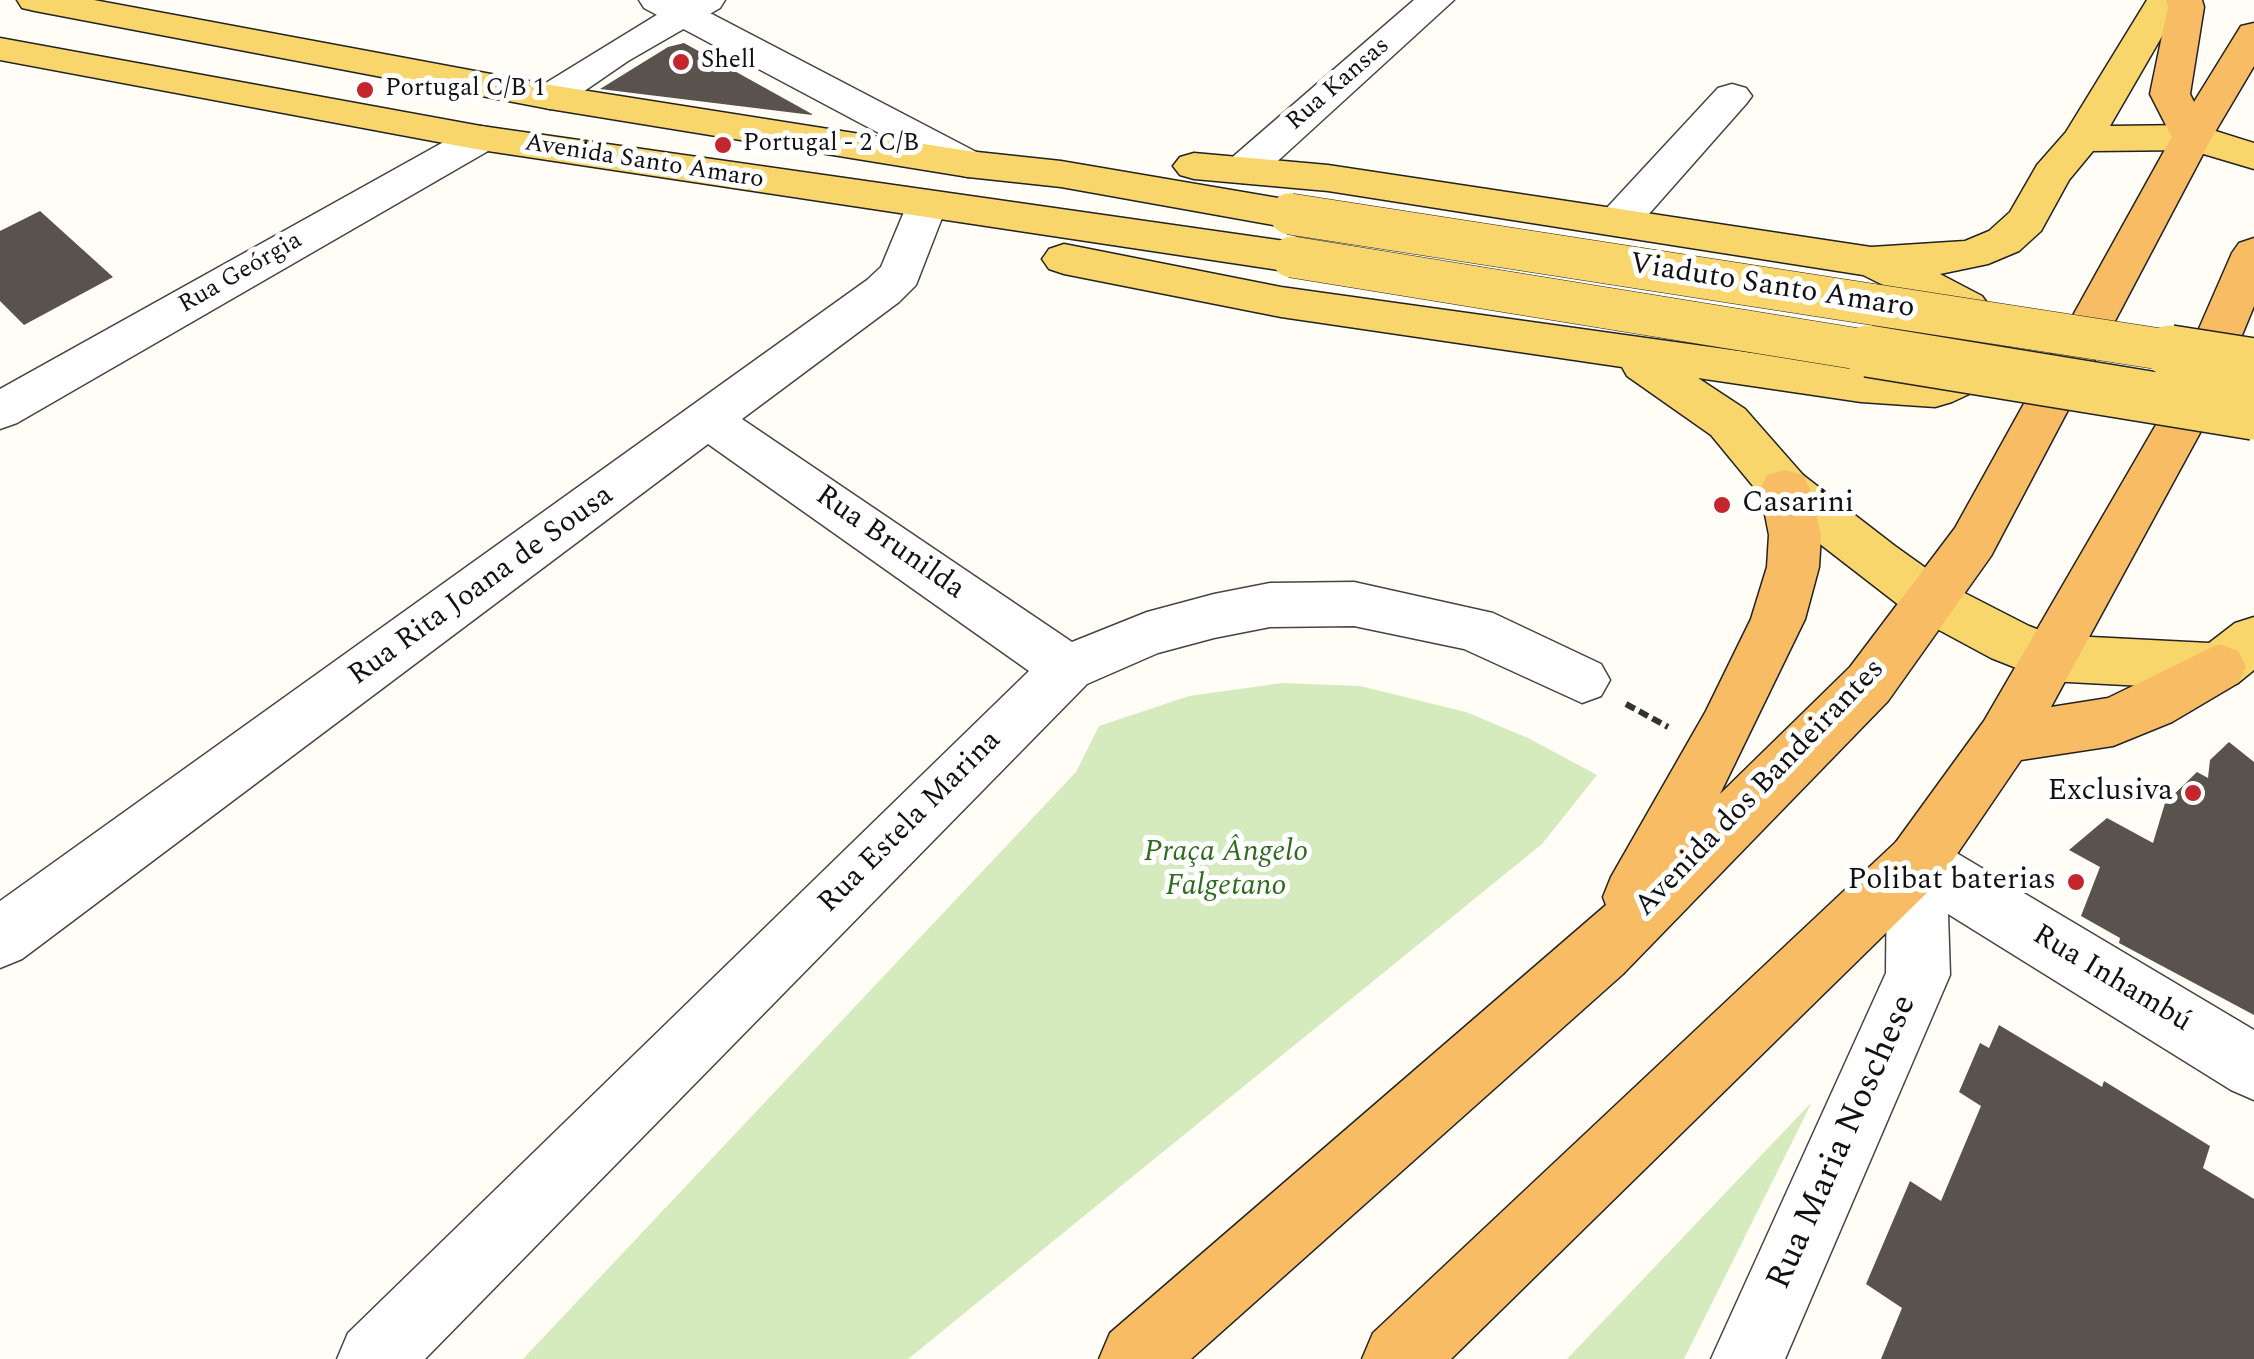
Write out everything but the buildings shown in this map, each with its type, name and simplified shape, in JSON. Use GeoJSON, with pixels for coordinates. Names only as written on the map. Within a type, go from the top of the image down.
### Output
{"type":"FeatureCollection","features":[{"type":"Feature","properties":{"kind":"highway"},"geometry":{"type":"LineString","coordinates":[[2184,0],[2186,8],[2170,94],[2192,137]]}},
{"type":"Feature","properties":{"kind":"highway","name":"Avenida dos Bandeirantes"},"geometry":{"type":"LineString","coordinates":[[1136,1359],[1602,953],[1869,684],[1973,542],[2192,137],[2254,34]]}},
{"type":"Feature","properties":{"kind":"highway"},"geometry":{"type":"LineString","coordinates":[[1399,1359],[1916,862],[2004,738],[2183,420],[2254,253]]}},
{"type":"Feature","properties":{"kind":"highway"},"geometry":{"type":"LineString","coordinates":[[1602,953],[1713,751],[1778,619],[1793,568],[1795,536],[1785,489]]}},
{"type":"Feature","properties":{"kind":"highway"},"geometry":{"type":"LineString","coordinates":[[2004,738],[2113,722],[2152,705],[2236,653]]}},
{"type":"Feature","properties":{"kind":"main road","name":"Avenida Santo Amaro"},"geometry":{"type":"LineString","coordinates":[[36,0],[550,97],[968,164],[1062,174],[1291,236]]}},
{"type":"Feature","properties":{"kind":"main road"},"geometry":{"type":"LineString","coordinates":[[1062,174],[1183,165],[1328,178],[1871,262],[1927,262],[1973,254],[2004,242],[2026,221],[2052,174],[2082,139],[2165,0]]}},
{"type":"Feature","properties":{"kind":"main road","name":"Avenida Santo Amaro"},"geometry":{"type":"LineString","coordinates":[[0,49],[481,138],[933,206],[1291,236]]}},
{"type":"Feature","properties":{"kind":"main road"},"geometry":{"type":"LineString","coordinates":[[2082,139],[2192,137],[2254,156]]}},
{"type":"Feature","properties":{"kind":"main road"},"geometry":{"type":"LineString","coordinates":[[933,206],[956,235],[966,240],[1281,302],[1861,385],[1935,390],[1963,378],[1978,363],[1986,344],[1981,326],[1966,307],[1871,262]]}},
{"type":"Feature","properties":{"kind":"main road","name":"Viaduto Santo Amaro"},"geometry":{"type":"LineString","coordinates":[[1291,236],[2254,364]]}},
{"type":"Feature","properties":{"kind":"main road","name":"Viaduto Santo Amaro"},"geometry":{"type":"LineString","coordinates":[[1291,236],[2254,414]]}},
{"type":"Feature","properties":{"kind":"main road"},"geometry":{"type":"LineString","coordinates":[[1627,354],[1728,422],[1785,489],[1932,601],[2049,658],[2236,653]]}},
{"type":"Feature","properties":{"kind":"main road"},"geometry":{"type":"LineString","coordinates":[[2254,364],[2254,394]]}},
{"type":"Feature","properties":{"kind":"street","name":"Rua Kansas"},"geometry":{"type":"LineString","coordinates":[[1242,170],[1436,0]]}},
{"type":"Feature","properties":{"kind":"street"},"geometry":{"type":"LineString","coordinates":[[550,97],[683,4],[968,164]]}},
{"type":"Feature","properties":{"kind":"street"},"geometry":{"type":"LineString","coordinates":[[1618,222],[1732,96]]}},
{"type":"Feature","properties":{"kind":"street","name":"Rua Geórgia"},"geometry":{"type":"LineString","coordinates":[[0,411],[481,138]]}},
{"type":"Feature","properties":{"kind":"street","name":"Rua Rita Joana de Sousa"},"geometry":{"type":"LineString","coordinates":[[0,938],[883,292],[900,274],[933,206]]}},
{"type":"Feature","properties":{"kind":"street","name":"Rua Brunilda"},"geometry":{"type":"LineString","coordinates":[[710,421],[1068,668]]}},
{"type":"Feature","properties":{"kind":"street","name":"Rua Estela Marina"},"geometry":{"type":"LineString","coordinates":[[374,1359],[1068,668],[1147,634],[1214,616],[1270,605],[1354,604],[1474,629],[1582,680]]}},
{"type":"Feature","properties":{"kind":"street","name":"Rua Inhambú"},"geometry":{"type":"LineString","coordinates":[[1916,862],[2254,1067]]}},
{"type":"Feature","properties":{"kind":"street","name":"Rua Maria Noschese"},"geometry":{"type":"LineString","coordinates":[[1748,1359],[1918,976],[1916,862]]}},
{"type":"Feature","properties":{"kind":"path"},"geometry":{"type":"LineString","coordinates":[[1582,680],[1713,751]]}},
{"type":"Feature","properties":{"kind":"green space","name":"Praça Ângelo Falgetano"},"geometry":{"type":"Polygon","coordinates":[[[1282,683],[1360,686],[1466,712],[1528,738],[1597,775],[1542,844],[908,1359],[523,1359],[1076,772],[1099,726],[1189,696],[1282,683]]]}},
{"type":"Feature","properties":{"kind":"green space"},"geometry":{"type":"Polygon","coordinates":[[[1812,1102],[1684,1359],[1567,1359],[1812,1102]]]}},
{"type":"Feature","properties":{"kind":"place","name":"Shell"},"geometry":{"type":"Point","coordinates":[681,62]}},
{"type":"Feature","properties":{"kind":"place","name":"Portugal C/B 1"},"geometry":{"type":"Point","coordinates":[365,90]}},
{"type":"Feature","properties":{"kind":"place","name":"Portugal - 2 C/B"},"geometry":{"type":"Point","coordinates":[723,145]}},
{"type":"Feature","properties":{"kind":"place","name":"Casarini"},"geometry":{"type":"Point","coordinates":[1722,505]}},
{"type":"Feature","properties":{"kind":"place","name":"Exclusiva"},"geometry":{"type":"Point","coordinates":[2193,793]}},
{"type":"Feature","properties":{"kind":"place","name":"Polibat baterias"},"geometry":{"type":"Point","coordinates":[2076,882]}}]}
